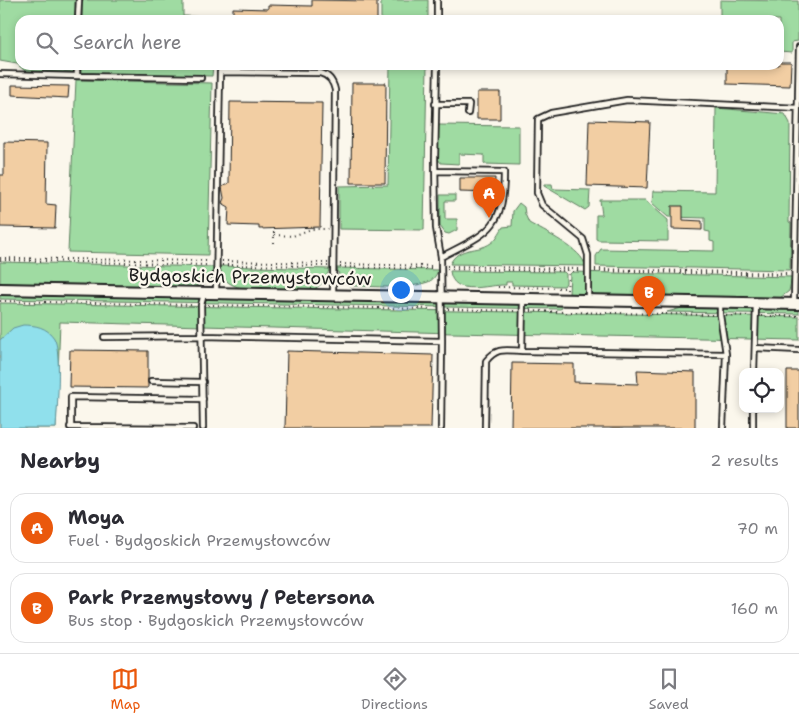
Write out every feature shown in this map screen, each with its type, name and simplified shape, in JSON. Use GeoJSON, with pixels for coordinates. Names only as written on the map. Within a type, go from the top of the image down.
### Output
{"type":"FeatureCollection","features":[{"type":"Feature","properties":{"kind":"street","name":"Bydgoskich Przemysłowców"},"geometry":{"type":"LineString","coordinates":[[0,290],[204,292],[796,304]]}},
{"type":"Feature","properties":{"kind":"lane"},"geometry":{"type":"LineString","coordinates":[[78,15],[79,0]]}},
{"type":"Feature","properties":{"kind":"lane"},"geometry":{"type":"LineString","coordinates":[[437,0],[437,15]]}},
{"type":"Feature","properties":{"kind":"lane"},"geometry":{"type":"LineString","coordinates":[[796,304],[794,274],[797,256],[799,47]]}},
{"type":"Feature","properties":{"kind":"lane"},"geometry":{"type":"LineString","coordinates":[[77,70],[77,76]]}},
{"type":"Feature","properties":{"kind":"lane"},"geometry":{"type":"LineString","coordinates":[[437,70],[435,171],[436,228],[441,257],[442,298],[441,428]]}},
{"type":"Feature","properties":{"kind":"lane"},"geometry":{"type":"LineString","coordinates":[[216,293],[220,72],[320,73],[326,74],[335,90],[333,295]]}},
{"type":"Feature","properties":{"kind":"lane"},"geometry":{"type":"LineString","coordinates":[[0,74],[202,78]]}},
{"type":"Feature","properties":{"kind":"lane"},"geometry":{"type":"LineString","coordinates":[[588,300],[588,255],[583,239],[542,205],[537,194],[538,119],[551,113],[627,100],[798,108]]}},
{"type":"Feature","properties":{"kind":"lane"},"geometry":{"type":"LineString","coordinates":[[435,104],[469,104],[468,112]]}},
{"type":"Feature","properties":{"kind":"lane"},"geometry":{"type":"LineString","coordinates":[[435,171],[504,172],[502,202],[497,219],[487,231],[441,257]]}},
{"type":"Feature","properties":{"kind":"lane"},"geometry":{"type":"LineString","coordinates":[[203,428],[201,305],[204,292]]}},
{"type":"Feature","properties":{"kind":"lane"},"geometry":{"type":"LineString","coordinates":[[522,351],[523,299]]}},
{"type":"Feature","properties":{"kind":"lane"},"geometry":{"type":"LineString","coordinates":[[720,303],[726,354],[723,428]]}},
{"type":"Feature","properties":{"kind":"lane"},"geometry":{"type":"LineString","coordinates":[[754,368],[756,304]]}},
{"type":"Feature","properties":{"kind":"lane"},"geometry":{"type":"LineString","coordinates":[[104,337],[202,336],[442,341]]}},
{"type":"Feature","properties":{"kind":"lane"},"geometry":{"type":"LineString","coordinates":[[755,348],[799,350]]}},
{"type":"Feature","properties":{"kind":"lane"},"geometry":{"type":"LineString","coordinates":[[485,428],[486,361],[492,354],[502,350],[726,354]]}},
{"type":"Feature","properties":{"kind":"lane"},"geometry":{"type":"LineString","coordinates":[[151,381],[203,382]]}},
{"type":"Feature","properties":{"kind":"lane"},"geometry":{"type":"LineString","coordinates":[[193,428],[70,427],[70,397],[203,399]]}},
{"type":"Feature","properties":{"kind":"lane"},"geometry":{"type":"LineString","coordinates":[[753,413],[753,428]]}},
{"type":"Feature","properties":{"kind":"path"},"geometry":{"type":"LineString","coordinates":[[274,236],[294,236],[313,228],[334,229]]}},
{"type":"Feature","properties":{"kind":"path"},"geometry":{"type":"LineString","coordinates":[[274,229],[274,243]]}},
{"type":"Feature","properties":{"kind":"path"},"geometry":{"type":"LineString","coordinates":[[0,259],[794,274]]}},
{"type":"Feature","properties":{"kind":"path"},"geometry":{"type":"LineString","coordinates":[[498,287],[568,288]]}},
{"type":"Feature","properties":{"kind":"path"},"geometry":{"type":"LineString","coordinates":[[0,301],[566,312]]}},
{"type":"Feature","properties":{"kind":"green space"},"geometry":{"type":"Polygon","coordinates":[[[0,0],[75,0],[75,15],[15,15],[15,64],[0,61],[0,0]]]}},
{"type":"Feature","properties":{"kind":"green space"},"geometry":{"type":"Polygon","coordinates":[[[82,0],[183,0],[183,15],[82,15],[82,0]]]}},
{"type":"Feature","properties":{"kind":"green space"},"geometry":{"type":"Polygon","coordinates":[[[381,0],[428,0],[428,15],[381,15],[381,0]]]}},
{"type":"Feature","properties":{"kind":"green space"},"geometry":{"type":"Polygon","coordinates":[[[720,0],[798,1],[798,41],[792,42],[792,53],[784,52],[784,15],[720,15],[720,0]]]}},
{"type":"Feature","properties":{"kind":"green space"},"geometry":{"type":"Polygon","coordinates":[[[24,70],[74,70],[74,72],[24,70]]]}},
{"type":"Feature","properties":{"kind":"green space"},"geometry":{"type":"Polygon","coordinates":[[[81,70],[213,70],[212,76],[81,73],[81,70]]]}},
{"type":"Feature","properties":{"kind":"green space"},"geometry":{"type":"Polygon","coordinates":[[[390,70],[427,70],[424,230],[339,229],[339,186],[388,185],[390,70]]]}},
{"type":"Feature","properties":{"kind":"green space"},"geometry":{"type":"Polygon","coordinates":[[[76,80],[212,83],[208,255],[68,252],[76,80]]]}},
{"type":"Feature","properties":{"kind":"green space"},"geometry":{"type":"Polygon","coordinates":[[[716,108],[785,114],[790,123],[790,270],[596,266],[596,256],[601,249],[714,251],[714,242],[710,241],[710,232],[705,231],[705,218],[668,217],[652,203],[653,191],[715,192],[716,108]]]}},
{"type":"Feature","properties":{"kind":"green space"},"geometry":{"type":"Polygon","coordinates":[[[438,125],[519,126],[519,165],[484,164],[484,155],[459,154],[459,164],[441,163],[438,159],[438,125]]]}},
{"type":"Feature","properties":{"kind":"green space"},"geometry":{"type":"Polygon","coordinates":[[[544,184],[552,184],[553,189],[590,190],[589,207],[585,210],[544,186],[544,184]]]}},
{"type":"Feature","properties":{"kind":"green space"},"geometry":{"type":"Polygon","coordinates":[[[440,195],[455,195],[455,201],[445,201],[445,219],[457,219],[457,230],[449,234],[445,233],[440,226],[440,195]]]}},
{"type":"Feature","properties":{"kind":"green space"},"geometry":{"type":"Polygon","coordinates":[[[600,200],[645,200],[668,220],[668,241],[596,239],[596,215],[602,215],[600,200]]]}},
{"type":"Feature","properties":{"kind":"green space"},"geometry":{"type":"Polygon","coordinates":[[[519,203],[524,207],[529,223],[571,247],[583,260],[585,266],[450,264],[458,254],[486,246],[495,240],[503,227],[512,226],[513,211],[519,203]]]}},
{"type":"Feature","properties":{"kind":"green space"},"geometry":{"type":"Polygon","coordinates":[[[0,262],[214,267],[211,279],[204,284],[191,287],[0,283],[0,262]]]}},
{"type":"Feature","properties":{"kind":"green space"},"geometry":{"type":"Polygon","coordinates":[[[220,266],[329,269],[324,281],[314,289],[242,288],[233,285],[224,278],[220,266]]]}},
{"type":"Feature","properties":{"kind":"green space"},"geometry":{"type":"Polygon","coordinates":[[[337,268],[438,270],[435,276],[428,282],[410,286],[379,287],[351,286],[341,279],[337,268]]]}},
{"type":"Feature","properties":{"kind":"green space"},"geometry":{"type":"Polygon","coordinates":[[[450,271],[564,272],[566,274],[566,283],[564,286],[512,285],[512,282],[506,282],[506,285],[472,288],[457,284],[450,271]]]}},
{"type":"Feature","properties":{"kind":"green space"},"geometry":{"type":"Polygon","coordinates":[[[572,272],[792,277],[789,291],[780,298],[569,294],[570,274],[572,272]]]}},
{"type":"Feature","properties":{"kind":"green space"},"geometry":{"type":"Polygon","coordinates":[[[0,295],[562,305],[562,308],[0,299],[0,295]]]}},
{"type":"Feature","properties":{"kind":"green space"},"geometry":{"type":"Polygon","coordinates":[[[0,303],[799,317],[799,340],[60,322],[56,428],[0,428],[0,303]]]}},
{"type":"Feature","properties":{"kind":"green space"},"geometry":{"type":"Polygon","coordinates":[[[682,308],[799,309],[799,314],[667,312],[682,308]]]}},
{"type":"Feature","properties":{"kind":"water"},"geometry":{"type":"Polygon","coordinates":[[[23,325],[44,329],[54,338],[58,355],[56,428],[0,428],[0,340],[13,328],[23,325]]]}},
{"type":"Feature","properties":{"kind":"building"},"geometry":{"type":"Polygon","coordinates":[[[312,0],[377,1],[377,15],[233,15],[233,8],[268,9],[268,5],[312,6],[312,0]]]}},
{"type":"Feature","properties":{"kind":"building"},"geometry":{"type":"Polygon","coordinates":[[[784,62],[791,62],[790,86],[727,84],[727,70],[784,70],[784,62]]]}},
{"type":"Feature","properties":{"kind":"building"},"geometry":{"type":"Polygon","coordinates":[[[352,83],[386,83],[385,183],[351,183],[352,83]]]}},
{"type":"Feature","properties":{"kind":"building"},"geometry":{"type":"Polygon","coordinates":[[[12,85],[69,86],[68,98],[12,95],[12,85]]]}},
{"type":"Feature","properties":{"kind":"building"},"geometry":{"type":"Polygon","coordinates":[[[477,92],[500,92],[500,119],[477,119],[477,92]]]}},
{"type":"Feature","properties":{"kind":"building"},"geometry":{"type":"Polygon","coordinates":[[[230,102],[322,103],[320,227],[259,229],[259,226],[228,225],[229,207],[222,203],[224,198],[222,187],[229,183],[230,102]]]}},
{"type":"Feature","properties":{"kind":"building"},"geometry":{"type":"Polygon","coordinates":[[[589,120],[650,122],[647,188],[587,186],[589,120]]]}},
{"type":"Feature","properties":{"kind":"building"},"geometry":{"type":"Polygon","coordinates":[[[4,142],[47,143],[46,204],[56,205],[55,228],[0,227],[0,175],[4,175],[4,142]]]}},
{"type":"Feature","properties":{"kind":"building"},"geometry":{"type":"Polygon","coordinates":[[[460,178],[495,178],[494,193],[460,192],[460,178]]]}},
{"type":"Feature","properties":{"kind":"building"},"geometry":{"type":"Polygon","coordinates":[[[672,206],[683,206],[683,220],[702,221],[702,230],[672,229],[672,206]]]}},
{"type":"Feature","properties":{"kind":"building"},"geometry":{"type":"Polygon","coordinates":[[[70,350],[148,351],[148,388],[69,387],[70,350]]]}},
{"type":"Feature","properties":{"kind":"building"},"geometry":{"type":"Polygon","coordinates":[[[287,351],[433,355],[431,428],[285,428],[287,351]]]}},
{"type":"Feature","properties":{"kind":"building"},"geometry":{"type":"Polygon","coordinates":[[[512,363],[574,364],[574,382],[638,384],[637,370],[695,372],[695,428],[511,428],[512,363]]]}},
{"type":"Feature","properties":{"kind":"building"},"geometry":{"type":"Polygon","coordinates":[[[787,371],[799,371],[799,428],[787,428],[787,371]]]}},
{"type":"Feature","properties":{"kind":"place","name":"Moya"},"geometry":{"type":"Point","coordinates":[489,218]}},
{"type":"Feature","properties":{"kind":"place","name":"Park Przemysłowy / Petersona"},"geometry":{"type":"Point","coordinates":[649,317]}}]}
